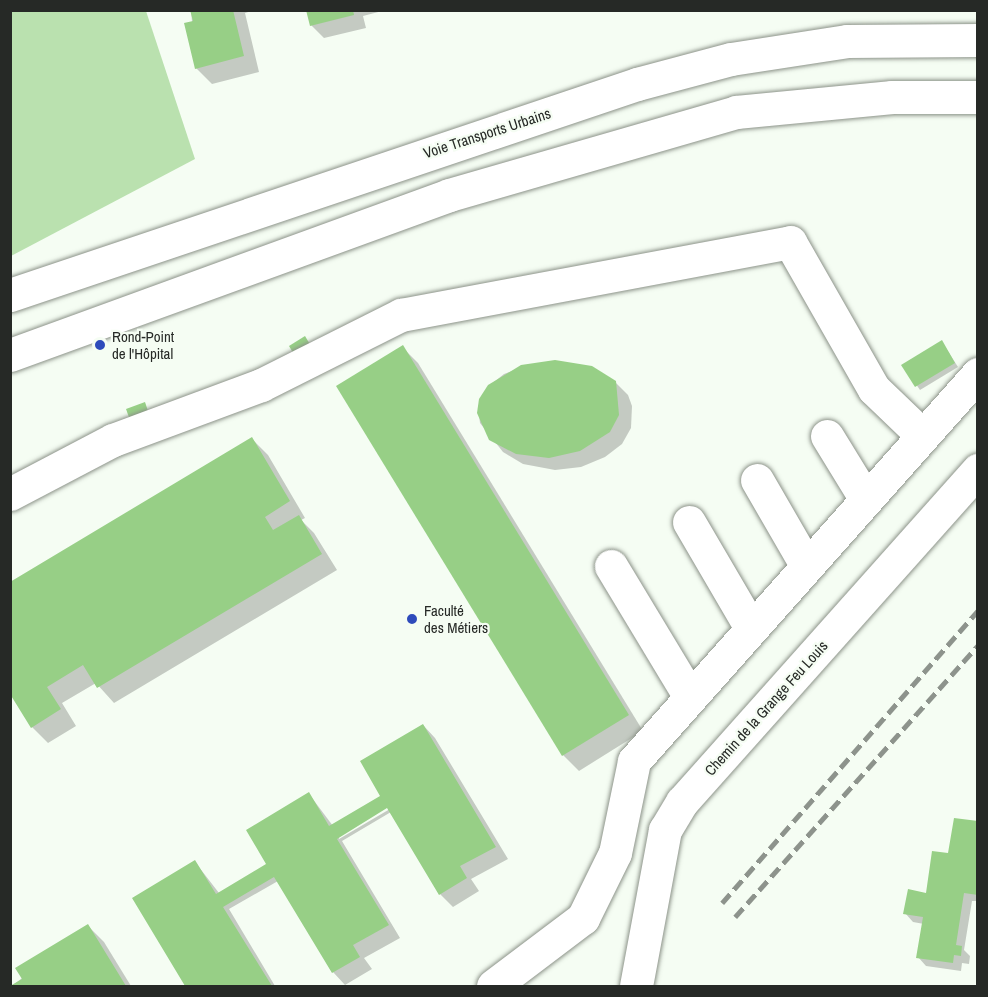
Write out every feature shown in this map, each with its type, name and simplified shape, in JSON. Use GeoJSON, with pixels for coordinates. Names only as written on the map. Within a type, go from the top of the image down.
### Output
{"type":"FeatureCollection","features":[{"type":"Feature","properties":{"kind":"street","name":"Voie Transports Urbains"},"geometry":{"type":"LineString","coordinates":[[10,295],[76,276],[355,176],[658,78],[731,59],[847,41],[978,40]]}},
{"type":"Feature","properties":{"kind":"street"},"geometry":{"type":"LineString","coordinates":[[10,355],[449,195],[704,121],[787,105],[892,97],[978,97]]}},
{"type":"Feature","properties":{"kind":"street"},"geometry":{"type":"LineString","coordinates":[[10,494],[113,440],[261,386],[401,315],[790,242],[874,388],[921,434]]}},
{"type":"Feature","properties":{"kind":"street"},"geometry":{"type":"LineString","coordinates":[[493,987],[583,918],[615,852],[634,761],[921,434],[978,374]]}},
{"type":"Feature","properties":{"kind":"street"},"geometry":{"type":"LineString","coordinates":[[827,436],[865,498]]}},
{"type":"Feature","properties":{"kind":"street","name":"Chemin de la Grange Feu Louis"},"geometry":{"type":"LineString","coordinates":[[636,987],[665,830],[682,802],[978,470]]}},
{"type":"Feature","properties":{"kind":"street"},"geometry":{"type":"LineString","coordinates":[[757,480],[806,565]]}},
{"type":"Feature","properties":{"kind":"street"},"geometry":{"type":"LineString","coordinates":[[689,522],[751,628]]}},
{"type":"Feature","properties":{"kind":"street"},"geometry":{"type":"LineString","coordinates":[[611,566],[690,697]]}},
{"type":"Feature","properties":{"kind":"green space"},"geometry":{"type":"Polygon","coordinates":[[[11,10],[146,11],[195,159],[11,256],[11,10]]]}},
{"type":"Feature","properties":{"kind":"building"},"geometry":{"type":"Polygon","coordinates":[[[190,10],[233,10],[244,56],[195,69],[184,23],[193,21],[190,10]]]}},
{"type":"Feature","properties":{"kind":"building"},"geometry":{"type":"Polygon","coordinates":[[[306,10],[353,10],[354,15],[310,26],[306,10]]]}},
{"type":"Feature","properties":{"kind":"building"},"geometry":{"type":"Polygon","coordinates":[[[305,336],[311,346],[295,356],[289,346],[305,336]]]}},
{"type":"Feature","properties":{"kind":"building"},"geometry":{"type":"Polygon","coordinates":[[[942,340],[955,363],[915,387],[901,365],[942,340]]]}},
{"type":"Feature","properties":{"kind":"building"},"geometry":{"type":"Polygon","coordinates":[[[403,345],[629,715],[562,756],[336,386],[403,345]]]}},
{"type":"Feature","properties":{"kind":"building"},"geometry":{"type":"Polygon","coordinates":[[[555,360],[592,366],[616,381],[619,415],[610,432],[580,451],[549,458],[516,454],[489,440],[477,413],[479,399],[488,385],[521,365],[555,360]]]}},
{"type":"Feature","properties":{"kind":"building"},"geometry":{"type":"Polygon","coordinates":[[[145,402],[149,414],[130,420],[126,409],[145,402]]]}},
{"type":"Feature","properties":{"kind":"building"},"geometry":{"type":"Polygon","coordinates":[[[252,437],[290,501],[265,517],[273,530],[299,515],[322,554],[97,688],[83,665],[47,687],[61,709],[31,728],[10,694],[10,582],[252,437]]]}},
{"type":"Feature","properties":{"kind":"building"},"geometry":{"type":"Polygon","coordinates":[[[423,724],[496,847],[460,866],[467,878],[439,895],[387,808],[337,839],[389,925],[353,945],[360,957],[332,973],[274,877],[223,907],[272,986],[185,986],[132,898],[195,860],[216,894],[266,864],[246,830],[309,792],[329,826],[380,796],[360,761],[423,724]]]}},
{"type":"Feature","properties":{"kind":"building"},"geometry":{"type":"Polygon","coordinates":[[[954,818],[978,821],[978,895],[964,893],[956,945],[962,946],[961,956],[954,955],[953,963],[916,958],[923,917],[903,914],[908,889],[926,893],[932,851],[948,853],[954,818]]]}},
{"type":"Feature","properties":{"kind":"building"},"geometry":{"type":"Polygon","coordinates":[[[88,924],[126,986],[10,986],[22,979],[15,968],[88,924]]]}},
{"type":"Feature","properties":{"kind":"railway"},"geometry":{"type":"LineString","coordinates":[[722,903],[978,611]]}},
{"type":"Feature","properties":{"kind":"railway"},"geometry":{"type":"LineString","coordinates":[[735,917],[978,645]]}},
{"type":"Feature","properties":{"kind":"place","name":"Rond-Point de l'Hôpital"},"geometry":{"type":"Point","coordinates":[100,345]}},
{"type":"Feature","properties":{"kind":"place","name":"Faculté des Métiers"},"geometry":{"type":"Point","coordinates":[412,619]}}]}
